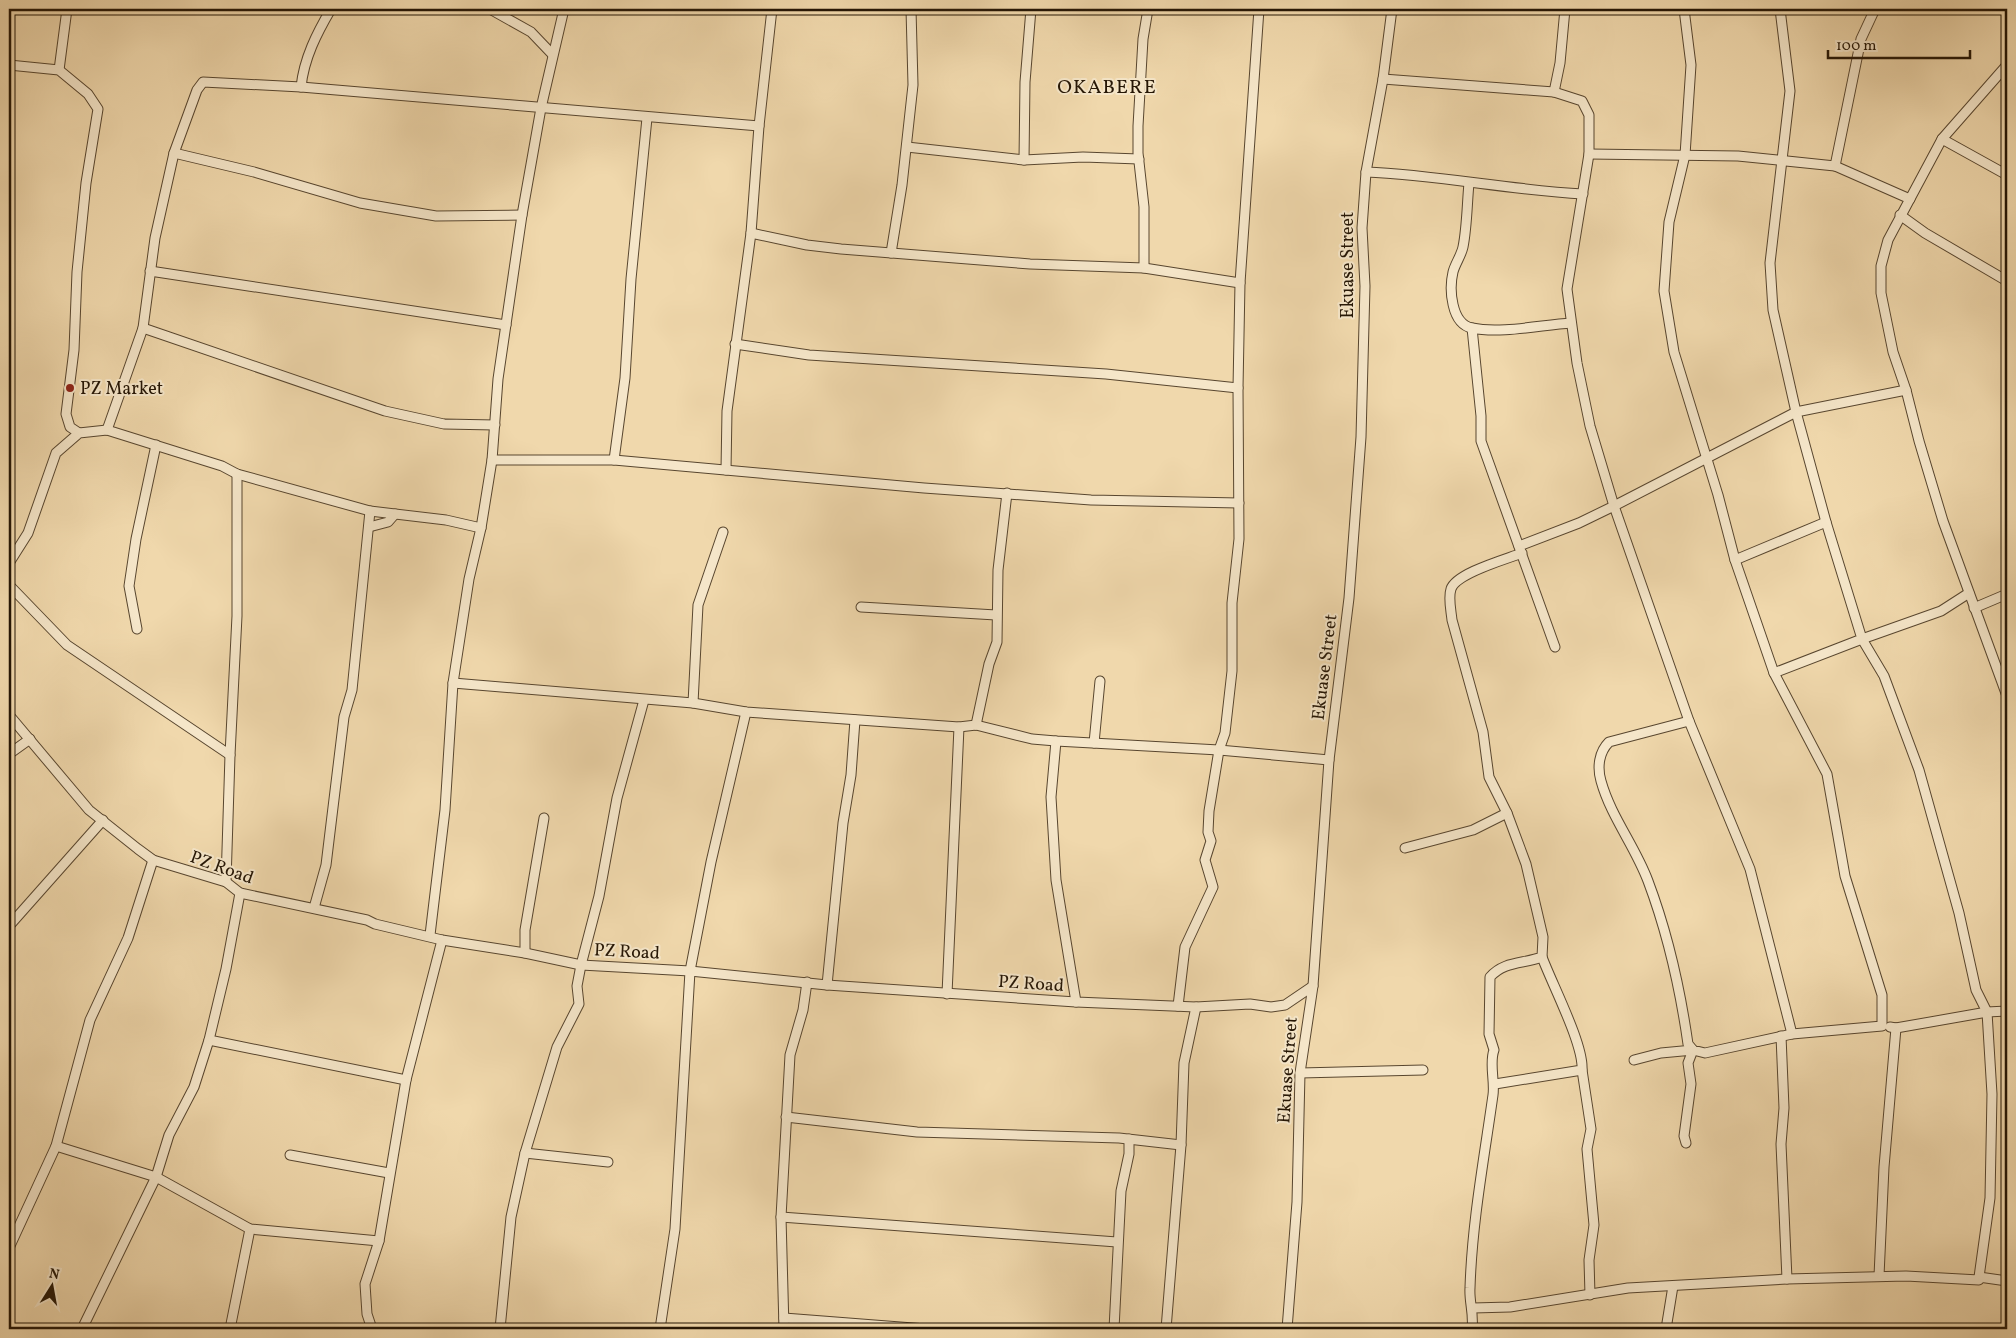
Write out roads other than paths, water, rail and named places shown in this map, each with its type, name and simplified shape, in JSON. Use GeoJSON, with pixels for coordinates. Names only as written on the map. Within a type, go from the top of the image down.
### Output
{"type":"FeatureCollection","features":[{"type":"Feature","properties":{"kind":"street"},"geometry":{"type":"LineString","coordinates":[[59,70],[67,9]]}},
{"type":"Feature","properties":{"kind":"street"},"geometry":{"type":"LineString","coordinates":[[301,87],[303,70],[331,9]]}},
{"type":"Feature","properties":{"kind":"street"},"geometry":{"type":"LineString","coordinates":[[490,9],[531,32],[552,54]]}},
{"type":"Feature","properties":{"kind":"street"},"geometry":{"type":"LineString","coordinates":[[430,935],[444,810],[453,683],[469,579],[481,528],[492,460],[506,325],[522,215],[552,54],[564,9]]}},
{"type":"Feature","properties":{"kind":"street"},"geometry":{"type":"LineString","coordinates":[[726,470],[726,410],[750,233],[759,126],[772,9]]}},
{"type":"Feature","properties":{"kind":"street"},"geometry":{"type":"LineString","coordinates":[[891,253],[907,146],[913,85],[911,9]]}},
{"type":"Feature","properties":{"kind":"street"},"geometry":{"type":"LineString","coordinates":[[1024,160],[1025,82],[1031,9]]}},
{"type":"Feature","properties":{"kind":"street"},"geometry":{"type":"LineString","coordinates":[[1144,268],[1144,207],[1139,160],[1138,126],[1143,39],[1148,9]]}},
{"type":"Feature","properties":{"kind":"street"},"geometry":{"type":"LineString","coordinates":[[1178,1006],[1186,947],[1213,887],[1205,860],[1211,841],[1208,832],[1209,811],[1219,750],[1225,733],[1232,671],[1232,603],[1238,555],[1240,283],[1259,9]]}},
{"type":"Feature","properties":{"kind":"street","name":"Ekuase Street"},"geometry":{"type":"LineString","coordinates":[[1287,1329],[1297,1202],[1300,1073],[1313,986],[1329,760],[1349,598],[1361,438],[1365,286],[1362,228],[1366,172],[1383,79],[1392,9]]}},
{"type":"Feature","properties":{"kind":"street"},"geometry":{"type":"LineString","coordinates":[[1554,92],[1560,63],[1565,9]]}},
{"type":"Feature","properties":{"kind":"street"},"geometry":{"type":"LineString","coordinates":[[1684,9],[1691,65],[1685,156],[1669,222],[1664,291],[1674,352],[1718,495],[1735,560],[1774,673],[1827,774],[1845,876],[1882,996],[1882,1026]]}},
{"type":"Feature","properties":{"kind":"street"},"geometry":{"type":"LineString","coordinates":[[1780,9],[1790,82],[1770,263],[1773,310],[1796,412],[1826,522],[1862,639],[1884,676],[1919,770],[1959,913],[1976,990],[1987,1012],[1992,1094],[1990,1198],[1979,1278]]}},
{"type":"Feature","properties":{"kind":"street"},"geometry":{"type":"LineString","coordinates":[[1834,166],[1862,40],[1875,9]]}},
{"type":"Feature","properties":{"kind":"street"},"geometry":{"type":"LineString","coordinates":[[9,65],[59,70],[88,94],[98,109],[81,228],[74,350],[66,414],[70,427],[79,433]]}},
{"type":"Feature","properties":{"kind":"street"},"geometry":{"type":"LineString","coordinates":[[2007,65],[1942,139],[1900,214],[1888,240],[1881,266],[1881,294],[1893,352],[1906,390],[1919,441],[1943,521],[2007,696]]}},
{"type":"Feature","properties":{"kind":"street"},"geometry":{"type":"LineString","coordinates":[[1383,79],[1554,92],[1582,101],[1586,106],[1589,115],[1589,154],[1577,238],[1568,276],[1571,323],[1590,426],[1614,506],[1689,721],[1750,869],[1792,1034]]}},
{"type":"Feature","properties":{"kind":"street"},"geometry":{"type":"LineString","coordinates":[[107,430],[143,328],[150,271],[174,153],[197,90],[203,82],[301,87],[759,126]]}},
{"type":"Feature","properties":{"kind":"street"},"geometry":{"type":"LineString","coordinates":[[614,460],[625,378],[631,279],[648,118]]}},
{"type":"Feature","properties":{"kind":"street"},"geometry":{"type":"LineString","coordinates":[[1942,139],[2007,175]]}},
{"type":"Feature","properties":{"kind":"street"},"geometry":{"type":"LineString","coordinates":[[907,146],[1024,160],[1083,157],[1139,160]]}},
{"type":"Feature","properties":{"kind":"street"},"geometry":{"type":"LineString","coordinates":[[174,153],[254,172],[360,203],[436,216],[522,215]]}},
{"type":"Feature","properties":{"kind":"street"},"geometry":{"type":"LineString","coordinates":[[1589,154],[1738,156],[1780,162],[1834,166],[1910,199]]}},
{"type":"Feature","properties":{"kind":"street"},"geometry":{"type":"LineString","coordinates":[[1366,172],[1418,174],[1536,192],[1583,194]]}},
{"type":"Feature","properties":{"kind":"street"},"geometry":{"type":"LineString","coordinates":[[1469,183],[1463,248],[1452,273],[1453,306],[1462,325],[1472,328],[1503,329],[1571,323]]}},
{"type":"Feature","properties":{"kind":"street"},"geometry":{"type":"LineString","coordinates":[[1900,214],[1925,233],[2007,281]]}},
{"type":"Feature","properties":{"kind":"street"},"geometry":{"type":"LineString","coordinates":[[750,233],[807,245],[1030,264],[1144,268],[1240,283]]}},
{"type":"Feature","properties":{"kind":"street"},"geometry":{"type":"LineString","coordinates":[[150,271],[506,325]]}},
{"type":"Feature","properties":{"kind":"street"},"geometry":{"type":"LineString","coordinates":[[143,328],[385,411],[444,424],[495,425]]}},
{"type":"Feature","properties":{"kind":"street"},"geometry":{"type":"LineString","coordinates":[[1472,328],[1481,416],[1481,441],[1555,647]]}},
{"type":"Feature","properties":{"kind":"street"},"geometry":{"type":"LineString","coordinates":[[735,344],[808,355],[1106,374],[1238,388]]}},
{"type":"Feature","properties":{"kind":"street"},"geometry":{"type":"LineString","coordinates":[[1590,1294],[1589,1260],[1594,1225],[1587,1149],[1591,1130],[1582,1062],[1574,1035],[1542,957],[1541,929],[1526,864],[1507,813],[1489,777],[1482,732],[1452,620],[1451,588],[1459,578],[1614,506],[1796,412],[1906,390]]}},
{"type":"Feature","properties":{"kind":"street"},"geometry":{"type":"LineString","coordinates":[[9,561],[28,533],[56,453],[79,433],[107,430],[222,466],[237,474],[370,511],[446,520],[481,528]]}},
{"type":"Feature","properties":{"kind":"street"},"geometry":{"type":"LineString","coordinates":[[137,629],[129,586],[156,445]]}},
{"type":"Feature","properties":{"kind":"street"},"geometry":{"type":"LineString","coordinates":[[492,460],[614,460],[1101,500],[1239,503]]}},
{"type":"Feature","properties":{"kind":"street"},"geometry":{"type":"LineString","coordinates":[[226,882],[237,616],[237,474]]}},
{"type":"Feature","properties":{"kind":"street"},"geometry":{"type":"LineString","coordinates":[[976,725],[989,664],[997,642],[998,570],[1007,493]]}},
{"type":"Feature","properties":{"kind":"street"},"geometry":{"type":"LineString","coordinates":[[314,908],[326,865],[344,717],[352,690],[359,602],[370,527],[370,511]]}},
{"type":"Feature","properties":{"kind":"street"},"geometry":{"type":"LineString","coordinates":[[370,527],[388,522],[394,514]]}},
{"type":"Feature","properties":{"kind":"street"},"geometry":{"type":"LineString","coordinates":[[1735,560],[1826,522]]}},
{"type":"Feature","properties":{"kind":"street"},"geometry":{"type":"LineString","coordinates":[[693,703],[698,606],[723,532]]}},
{"type":"Feature","properties":{"kind":"street"},"geometry":{"type":"LineString","coordinates":[[9,584],[67,645],[230,755]]}},
{"type":"Feature","properties":{"kind":"street"},"geometry":{"type":"LineString","coordinates":[[1774,673],[1941,611],[1969,593]]}},
{"type":"Feature","properties":{"kind":"street"},"geometry":{"type":"LineString","coordinates":[[1974,608],[2007,594]]}},
{"type":"Feature","properties":{"kind":"street"},"geometry":{"type":"LineString","coordinates":[[861,607],[996,615]]}},
{"type":"Feature","properties":{"kind":"street"},"geometry":{"type":"LineString","coordinates":[[1094,743],[1100,682]]}},
{"type":"Feature","properties":{"kind":"street"},"geometry":{"type":"LineString","coordinates":[[453,683],[693,703],[746,712],[959,727],[976,725],[1032,739],[1056,742],[1219,750],[1329,760]]}},
{"type":"Feature","properties":{"kind":"street"},"geometry":{"type":"LineString","coordinates":[[500,1329],[511,1217],[525,1153],[557,1048],[579,1004],[577,986],[581,965],[599,896],[617,798],[644,700]]}},
{"type":"Feature","properties":{"kind":"street"},"geometry":{"type":"LineString","coordinates":[[660,1329],[675,1229],[690,972],[711,862],[746,712]]}},
{"type":"Feature","properties":{"kind":"street","name":"PZ Road"},"geometry":{"type":"LineString","coordinates":[[9,714],[89,810],[153,860],[226,882],[240,892],[430,935],[442,940],[525,953],[581,965],[690,972],[806,982],[827,986],[1076,1002],[1196,1007],[1250,1004],[1271,1007],[1285,1004],[1313,986]]}},
{"type":"Feature","properties":{"kind":"street"},"geometry":{"type":"LineString","coordinates":[[827,986],[843,823],[851,775],[855,720]]}},
{"type":"Feature","properties":{"kind":"street"},"geometry":{"type":"LineString","coordinates":[[1689,721],[1609,742],[1604,747],[1600,757],[1599,769],[1608,802],[1634,850],[1656,904],[1680,987],[1688,1044],[1693,1050]]}},
{"type":"Feature","properties":{"kind":"street"},"geometry":{"type":"LineString","coordinates":[[947,994],[959,727]]}},
{"type":"Feature","properties":{"kind":"street"},"geometry":{"type":"LineString","coordinates":[[9,754],[30,739]]}},
{"type":"Feature","properties":{"kind":"street"},"geometry":{"type":"LineString","coordinates":[[1056,742],[1051,797],[1056,880],[1076,1002]]}},
{"type":"Feature","properties":{"kind":"street"},"geometry":{"type":"LineString","coordinates":[[1405,848],[1473,830],[1507,813]]}},
{"type":"Feature","properties":{"kind":"street"},"geometry":{"type":"LineString","coordinates":[[525,953],[525,930],[544,818]]}},
{"type":"Feature","properties":{"kind":"street"},"geometry":{"type":"LineString","coordinates":[[9,926],[103,820]]}},
{"type":"Feature","properties":{"kind":"street"},"geometry":{"type":"LineString","coordinates":[[9,1248],[56,1146],[90,1020],[128,938],[153,860]]}},
{"type":"Feature","properties":{"kind":"street"},"geometry":{"type":"LineString","coordinates":[[82,1329],[156,1177],[169,1136],[194,1087],[209,1040],[226,968],[240,892]]}},
{"type":"Feature","properties":{"kind":"street"},"geometry":{"type":"LineString","coordinates":[[372,1329],[367,1314],[365,1284],[379,1241],[406,1080],[442,940]]}},
{"type":"Feature","properties":{"kind":"street"},"geometry":{"type":"LineString","coordinates":[[1472,1329],[1473,1308],[1469,1290],[1476,1212],[1495,1084],[1492,1056],[1494,1050],[1489,1034],[1490,977],[1497,969],[1513,962],[1542,957]]}},
{"type":"Feature","properties":{"kind":"street"},"geometry":{"type":"LineString","coordinates":[[784,1329],[781,1217],[786,1117],[790,1055],[803,1010],[806,982]]}},
{"type":"Feature","properties":{"kind":"street"},"geometry":{"type":"LineString","coordinates":[[1166,1329],[1181,1145],[1184,1063],[1196,1007]]}},
{"type":"Feature","properties":{"kind":"street"},"geometry":{"type":"LineString","coordinates":[[1634,1060],[1661,1053],[1693,1050],[1705,1053],[1792,1034],[1882,1026],[1896,1028],[1987,1012],[2007,1012]]}},
{"type":"Feature","properties":{"kind":"street"},"geometry":{"type":"LineString","coordinates":[[1879,1276],[1885,1157],[1896,1028]]}},
{"type":"Feature","properties":{"kind":"street"},"geometry":{"type":"LineString","coordinates":[[1781,1036],[1784,1108],[1782,1164],[1787,1279]]}},
{"type":"Feature","properties":{"kind":"street"},"geometry":{"type":"LineString","coordinates":[[209,1040],[406,1080]]}},
{"type":"Feature","properties":{"kind":"street"},"geometry":{"type":"LineString","coordinates":[[1686,1143],[1684,1136],[1691,1084],[1688,1063],[1693,1050]]}},
{"type":"Feature","properties":{"kind":"street"},"geometry":{"type":"LineString","coordinates":[[1300,1073],[1423,1070]]}},
{"type":"Feature","properties":{"kind":"street"},"geometry":{"type":"LineString","coordinates":[[1495,1084],[1582,1070]]}},
{"type":"Feature","properties":{"kind":"street"},"geometry":{"type":"LineString","coordinates":[[786,1117],[917,1132],[1129,1139],[1181,1145]]}},
{"type":"Feature","properties":{"kind":"street"},"geometry":{"type":"LineString","coordinates":[[1114,1329],[1117,1242],[1121,1192],[1129,1154],[1129,1139]]}},
{"type":"Feature","properties":{"kind":"street"},"geometry":{"type":"LineString","coordinates":[[56,1146],[156,1177],[250,1229],[379,1241]]}},
{"type":"Feature","properties":{"kind":"street"},"geometry":{"type":"LineString","coordinates":[[525,1153],[608,1162]]}},
{"type":"Feature","properties":{"kind":"street"},"geometry":{"type":"LineString","coordinates":[[290,1155],[389,1173]]}},
{"type":"Feature","properties":{"kind":"street"},"geometry":{"type":"LineString","coordinates":[[781,1217],[1117,1242]]}},
{"type":"Feature","properties":{"kind":"street"},"geometry":{"type":"LineString","coordinates":[[230,1329],[250,1229]]}},
{"type":"Feature","properties":{"kind":"street"},"geometry":{"type":"LineString","coordinates":[[1473,1308],[1510,1307],[1628,1288],[1787,1279],[1879,1276],[1979,1280],[1979,1278],[2007,1281]]}},
{"type":"Feature","properties":{"kind":"street"},"geometry":{"type":"LineString","coordinates":[[1666,1329],[1673,1286]]}},
{"type":"Feature","properties":{"kind":"street"},"geometry":{"type":"LineString","coordinates":[[784,1318],[926,1329]]}},
{"type":"Feature","properties":{"kind":"place","name":"PZ Market"},"geometry":{"type":"Point","coordinates":[70,388]}},
{"type":"Feature","properties":{"kind":"district","name":"OKABERE"},"geometry":{"type":"Point","coordinates":[1107,86]}}]}
